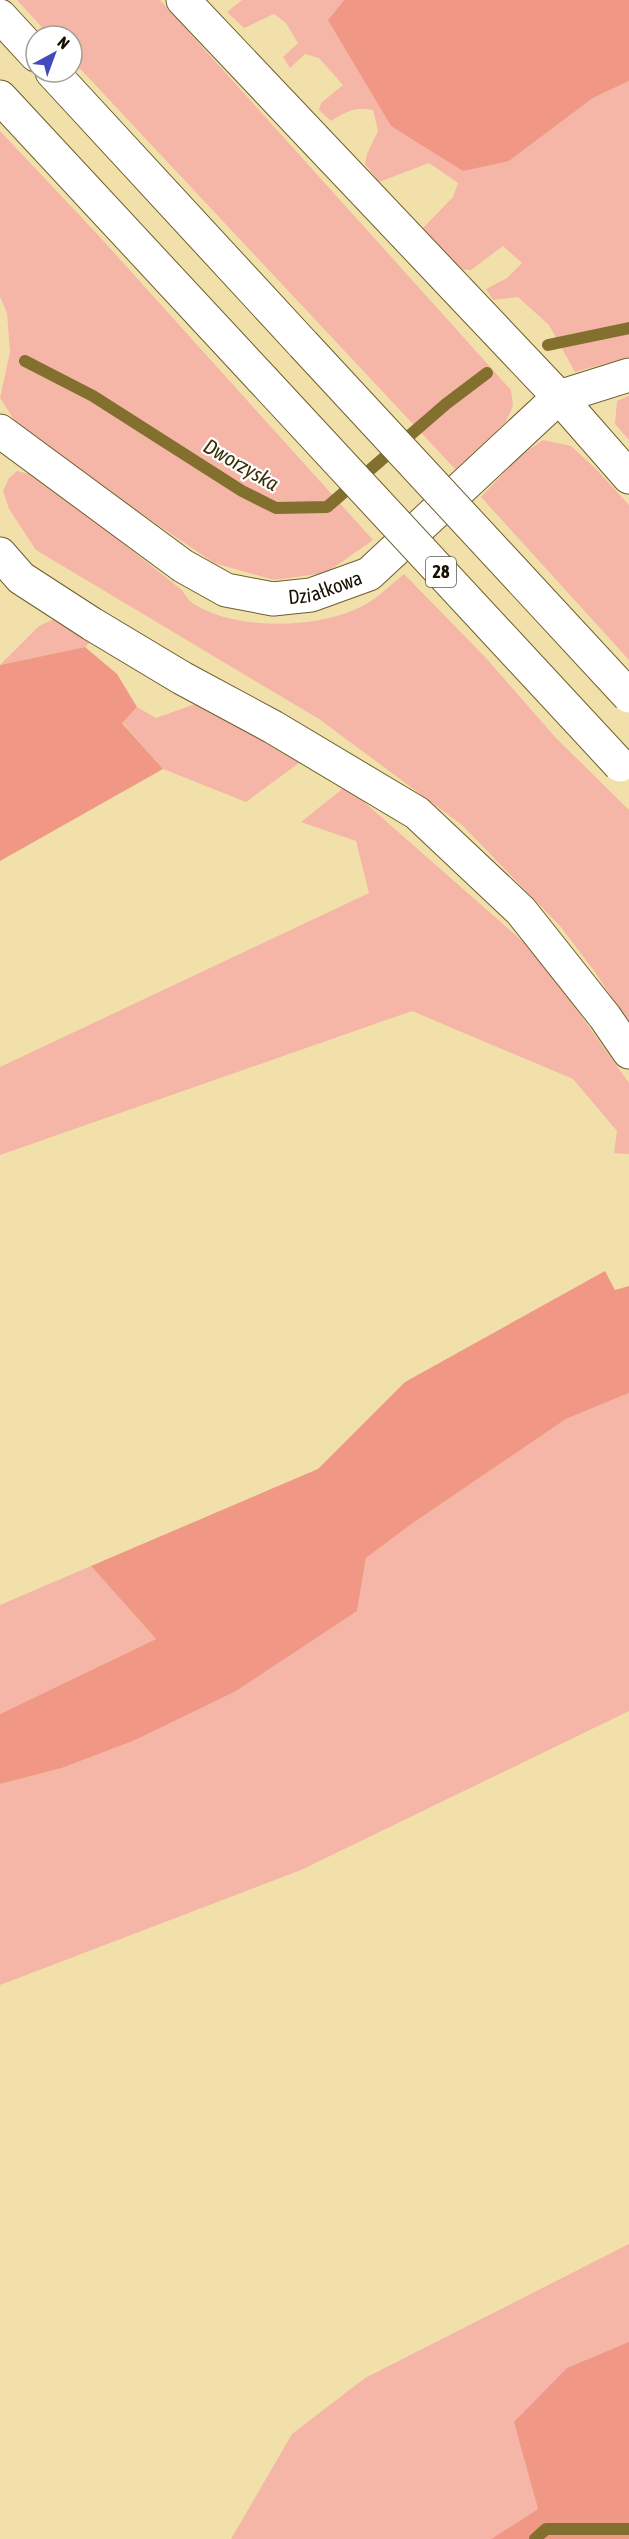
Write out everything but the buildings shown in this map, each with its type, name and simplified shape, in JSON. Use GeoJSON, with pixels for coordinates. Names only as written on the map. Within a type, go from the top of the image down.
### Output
{"type":"FeatureCollection","features":[{"type":"Feature","properties":{"kind":"main road"},"geometry":{"type":"LineString","coordinates":[[183,0],[559,397],[629,477]]}},
{"type":"Feature","properties":{"kind":"main road"},"geometry":{"type":"LineString","coordinates":[[0,16],[24,42]]}},
{"type":"Feature","properties":{"kind":"main road"},"geometry":{"type":"LineString","coordinates":[[63,84],[629,696]]}},
{"type":"Feature","properties":{"kind":"main road","name":"28"},"geometry":{"type":"LineString","coordinates":[[0,97],[624,769]]}},
{"type":"Feature","properties":{"kind":"main road","name":"Działkowa"},"geometry":{"type":"LineString","coordinates":[[0,431],[183,566],[226,590],[273,598],[311,595],[369,574],[559,397],[629,375]]}},
{"type":"Feature","properties":{"kind":"main road"},"geometry":{"type":"LineString","coordinates":[[0,554],[21,578],[92,624],[417,813],[520,911],[605,1017],[629,1052]]}},
{"type":"Feature","properties":{"kind":"shaded area"},"geometry":{"type":"Polygon","coordinates":[[[17,0],[160,0],[511,390],[513,406],[505,423],[456,470],[84,73],[84,24],[39,24],[17,0]]]}},
{"type":"Feature","properties":{"kind":"shaded area"},"geometry":{"type":"Polygon","coordinates":[[[242,0],[344,0],[328,20],[509,161],[593,98],[629,81],[629,357],[575,372],[549,325],[518,297],[493,300],[486,289],[507,278],[522,263],[503,246],[471,270],[453,269],[421,230],[453,197],[458,183],[429,163],[379,182],[365,164],[367,154],[378,131],[373,110],[351,111],[331,121],[319,110],[321,103],[343,85],[319,58],[305,54],[290,68],[283,57],[298,43],[286,23],[274,14],[244,28],[227,12],[242,0]]]}},
{"type":"Feature","properties":{"kind":"shaded area"},"geometry":{"type":"Polygon","coordinates":[[[344,0],[629,0],[629,81],[593,98],[509,161],[463,171],[391,126],[328,20],[344,0]]]}},
{"type":"Feature","properties":{"kind":"shaded area"},"geometry":{"type":"Polygon","coordinates":[[[0,131],[99,236],[373,540],[326,573],[274,580],[214,563],[114,495],[17,424],[0,398],[10,352],[7,313],[0,297],[0,131]]]}},
{"type":"Feature","properties":{"kind":"shaded area"},"geometry":{"type":"Polygon","coordinates":[[[629,396],[629,440],[615,424],[617,401],[629,396]]]}},
{"type":"Feature","properties":{"kind":"shaded area"},"geometry":{"type":"Polygon","coordinates":[[[543,440],[571,446],[629,505],[629,660],[481,497],[520,456],[543,440]]]}},
{"type":"Feature","properties":{"kind":"shaded area"},"geometry":{"type":"Polygon","coordinates":[[[17,471],[29,474],[59,493],[182,590],[192,603],[230,619],[274,624],[338,616],[369,602],[404,574],[486,658],[556,738],[629,810],[629,1024],[595,972],[560,926],[462,825],[319,719],[36,550],[9,509],[3,491],[9,478],[17,471]]]}},
{"type":"Feature","properties":{"kind":"shaded area"},"geometry":{"type":"Polygon","coordinates":[[[58,617],[94,639],[85,647],[0,665],[39,626],[58,617]]]}},
{"type":"Feature","properties":{"kind":"shaded area"},"geometry":{"type":"Polygon","coordinates":[[[85,647],[117,674],[137,707],[122,723],[163,769],[0,861],[0,665],[85,647]]]}},
{"type":"Feature","properties":{"kind":"shaded area"},"geometry":{"type":"Polygon","coordinates":[[[201,702],[303,760],[246,802],[163,769],[122,722],[137,707],[156,718],[201,702]]]}},
{"type":"Feature","properties":{"kind":"shaded area"},"geometry":{"type":"Polygon","coordinates":[[[346,786],[537,954],[629,1083],[629,1154],[614,1153],[617,1131],[573,1079],[412,1011],[0,1155],[0,1067],[369,893],[356,841],[301,822],[346,786]]]}},
{"type":"Feature","properties":{"kind":"shaded area"},"geometry":{"type":"Polygon","coordinates":[[[605,1271],[615,1290],[629,1286],[629,1393],[566,1419],[413,1523],[366,1558],[357,1611],[236,1691],[133,1741],[62,1768],[0,1784],[0,1714],[156,1639],[91,1566],[318,1469],[405,1382],[605,1271]]]}},
{"type":"Feature","properties":{"kind":"shaded area"},"geometry":{"type":"Polygon","coordinates":[[[629,1393],[629,1711],[301,1870],[0,1985],[0,1784],[62,1768],[133,1741],[357,1611],[366,1558],[413,1523],[566,1419],[629,1393]]]}},
{"type":"Feature","properties":{"kind":"shaded area"},"geometry":{"type":"Polygon","coordinates":[[[91,1566],[156,1639],[0,1714],[0,1605],[91,1566]]]}},
{"type":"Feature","properties":{"kind":"shaded area"},"geometry":{"type":"Polygon","coordinates":[[[629,2244],[629,2342],[515,2422],[538,2509],[491,2539],[231,2539],[292,2434],[365,2378],[629,2244]]]}},
{"type":"Feature","properties":{"kind":"shaded area"},"geometry":{"type":"Polygon","coordinates":[[[629,2342],[629,2539],[491,2539],[538,2509],[514,2422],[567,2368],[629,2342]]]}},
{"type":"Feature","properties":{"kind":"waterway","name":"Dworzyska"},"geometry":{"type":"LineString","coordinates":[[548,345],[629,328]]}},
{"type":"Feature","properties":{"kind":"waterway","name":"Dworzyska"},"geometry":{"type":"LineString","coordinates":[[25,361],[93,396],[242,491],[276,508],[327,507],[446,404],[487,373]]}},
{"type":"Feature","properties":{"kind":"waterway"},"geometry":{"type":"LineString","coordinates":[[535,2539],[546,2529],[629,2529]]}}]}
